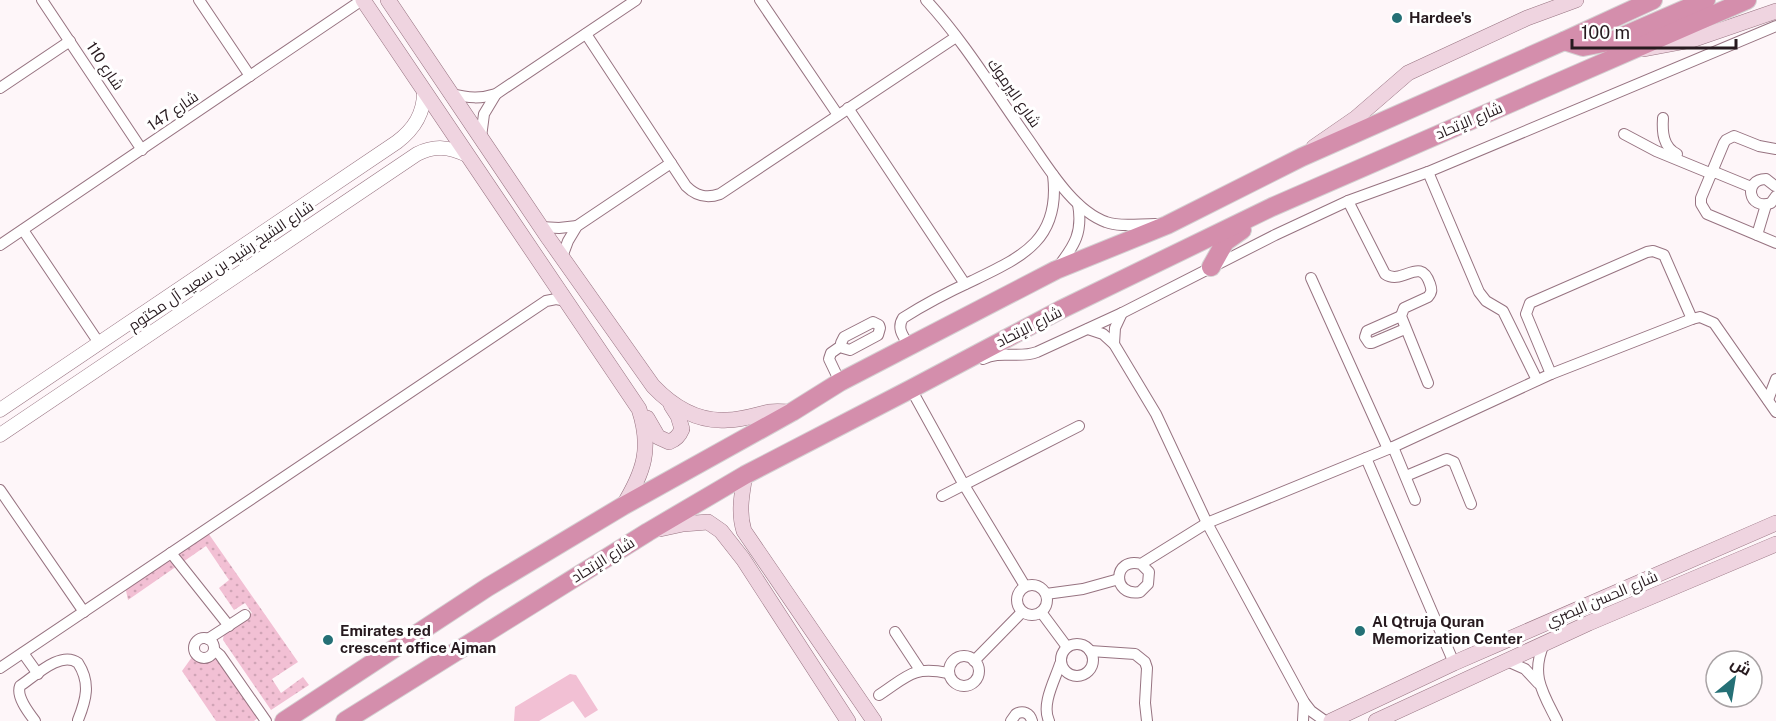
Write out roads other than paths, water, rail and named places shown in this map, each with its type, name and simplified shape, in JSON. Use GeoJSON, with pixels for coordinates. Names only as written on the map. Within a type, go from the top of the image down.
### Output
{"type":"FeatureCollection","features":[{"type":"Feature","properties":{"kind":"highway"},"geometry":{"type":"LineString","coordinates":[[284,721],[488,587],[622,506],[792,412],[840,382],[1056,270],[1167,225],[1302,157],[1653,0]]}},
{"type":"Feature","properties":{"kind":"highway"},"geometry":{"type":"LineString","coordinates":[[1564,41],[1583,47],[1609,42],[1706,0]]}},
{"type":"Feature","properties":{"kind":"highway","name":"شارع الإتحاد"},"geometry":{"type":"LineString","coordinates":[[345,721],[648,532],[744,475],[1103,288],[1272,207],[1748,0]]}},
{"type":"Feature","properties":{"kind":"highway"},"geometry":{"type":"LineString","coordinates":[[1210,267],[1225,242],[1264,219],[1272,207]]}},
{"type":"Feature","properties":{"kind":"main road"},"geometry":{"type":"LineString","coordinates":[[363,0],[658,437],[669,442],[679,436],[682,429],[678,416],[642,372],[541,227],[390,1]]}},
{"type":"Feature","properties":{"kind":"main road"},"geometry":{"type":"LineString","coordinates":[[1302,157],[1322,140],[1356,118],[1408,73],[1569,1]]}},
{"type":"Feature","properties":{"kind":"main road"},"geometry":{"type":"LineString","coordinates":[[1638,49],[1692,40],[1776,11]]}},
{"type":"Feature","properties":{"kind":"main road"},"geometry":{"type":"LineString","coordinates":[[668,401],[689,414],[708,419],[727,420],[773,412],[792,412]]}},
{"type":"Feature","properties":{"kind":"main road"},"geometry":{"type":"LineString","coordinates":[[622,506],[644,463],[646,438],[639,409]]}},
{"type":"Feature","properties":{"kind":"main road"},"geometry":{"type":"LineString","coordinates":[[744,475],[740,520],[744,531],[874,721]]}},
{"type":"Feature","properties":{"kind":"main road"},"geometry":{"type":"LineString","coordinates":[[648,532],[696,522],[708,522],[721,531],[743,559],[848,721]]}},
{"type":"Feature","properties":{"kind":"main road","name":"شارع الحسن البصري"},"geometry":{"type":"LineString","coordinates":[[1331,721],[1454,663],[1776,523]]}},
{"type":"Feature","properties":{"kind":"main road","name":"شارع الحسن البصري"},"geometry":{"type":"LineString","coordinates":[[1376,721],[1589,623],[1776,544]]}},
{"type":"Feature","properties":{"kind":"main road"},"geometry":{"type":"LineString","coordinates":[[1640,602],[1637,596],[1639,592],[1668,579],[1671,570]]}},
{"type":"Feature","properties":{"kind":"main road"},"geometry":{"type":"LineString","coordinates":[[1589,623],[1589,616],[1615,604],[1617,600],[1615,593]]}},
{"type":"Feature","properties":{"kind":"street","name":"شارع 110"},"geometry":{"type":"LineString","coordinates":[[42,0],[142,150]]}},
{"type":"Feature","properties":{"kind":"street"},"geometry":{"type":"LineString","coordinates":[[199,0],[250,76]]}},
{"type":"Feature","properties":{"kind":"street","name":"شارع 147"},"geometry":{"type":"LineString","coordinates":[[0,245],[363,0]]}},
{"type":"Feature","properties":{"kind":"street"},"geometry":{"type":"LineString","coordinates":[[452,94],[485,98],[496,94],[636,0]]}},
{"type":"Feature","properties":{"kind":"street"},"geometry":{"type":"LineString","coordinates":[[760,0],[838,115]]}},
{"type":"Feature","properties":{"kind":"street","name":"شارع اليرموك"},"geometry":{"type":"LineString","coordinates":[[926,0],[956,37],[1053,174],[1078,204],[1097,218],[1112,224],[1167,225]]}},
{"type":"Feature","properties":{"kind":"street"},"geometry":{"type":"LineString","coordinates":[[943,372],[958,370],[996,354],[1028,356],[1122,313],[1210,267],[1348,201],[1428,172],[1776,26]]}},
{"type":"Feature","properties":{"kind":"street"},"geometry":{"type":"LineString","coordinates":[[586,34],[692,191],[698,195],[713,196],[720,194],[956,37]]}},
{"type":"Feature","properties":{"kind":"street"},"geometry":{"type":"LineString","coordinates":[[0,88],[70,41]]}},
{"type":"Feature","properties":{"kind":"street","name":"شارع الشيخ رشيد بن سعيد آل مكتوم"},"geometry":{"type":"LineString","coordinates":[[0,410],[406,135],[414,126],[424,103],[424,92]]}},
{"type":"Feature","properties":{"kind":"street"},"geometry":{"type":"LineString","coordinates":[[481,137],[484,114],[496,94]]}},
{"type":"Feature","properties":{"kind":"street"},"geometry":{"type":"LineString","coordinates":[[848,108],[965,284]]}},
{"type":"Feature","properties":{"kind":"street"},"geometry":{"type":"LineString","coordinates":[[1663,118],[1666,151]]}},
{"type":"Feature","properties":{"kind":"street"},"geometry":{"type":"LineString","coordinates":[[1624,134],[1752,187]]}},
{"type":"Feature","properties":{"kind":"street"},"geometry":{"type":"LineString","coordinates":[[1776,149],[1759,146],[1734,136],[1730,137],[1724,143],[1701,198],[1703,210],[1707,214],[1776,243]]}},
{"type":"Feature","properties":{"kind":"street","name":"شارع الشيخ رشيد بن سعيد آل مكتوم"},"geometry":{"type":"LineString","coordinates":[[0,435],[417,154],[434,148],[453,149],[468,155]]}},
{"type":"Feature","properties":{"kind":"street"},"geometry":{"type":"LineString","coordinates":[[386,150],[395,153],[398,158],[396,168]]}},
{"type":"Feature","properties":{"kind":"street"},"geometry":{"type":"LineString","coordinates":[[562,257],[577,226],[671,163]]}},
{"type":"Feature","properties":{"kind":"street"},"geometry":{"type":"LineString","coordinates":[[1428,172],[1482,297],[1503,311],[1537,381]]}},
{"type":"Feature","properties":{"kind":"street"},"geometry":{"type":"LineString","coordinates":[[840,382],[829,359],[831,353],[842,346],[850,350],[878,335],[880,327],[900,322],[965,284],[1021,256],[1038,240],[1053,209],[1055,186],[1053,174]]}},
{"type":"Feature","properties":{"kind":"street"},"geometry":{"type":"LineString","coordinates":[[1776,186],[1766,179],[1760,179],[1750,192],[1755,202],[1766,205],[1771,203],[1776,196]]}},
{"type":"Feature","properties":{"kind":"street"},"geometry":{"type":"LineString","coordinates":[[1348,201],[1385,273],[1395,278],[1418,270],[1428,278],[1431,294],[1404,308],[1401,316],[1428,383]]}},
{"type":"Feature","properties":{"kind":"street"},"geometry":{"type":"LineString","coordinates":[[1056,270],[1072,247],[1080,229],[1078,204]]}},
{"type":"Feature","properties":{"kind":"street"},"geometry":{"type":"LineString","coordinates":[[1757,235],[1766,205]]}},
{"type":"Feature","properties":{"kind":"street"},"geometry":{"type":"LineString","coordinates":[[541,227],[577,226]]}},
{"type":"Feature","properties":{"kind":"street"},"geometry":{"type":"LineString","coordinates":[[23,230],[99,343]]}},
{"type":"Feature","properties":{"kind":"street"},"geometry":{"type":"LineString","coordinates":[[1551,374],[1526,314],[1530,303],[1647,252],[1653,251],[1664,255],[1692,319]]}},
{"type":"Feature","properties":{"kind":"street"},"geometry":{"type":"LineString","coordinates":[[1311,278],[1390,448],[1406,476],[1415,500]]}},
{"type":"Feature","properties":{"kind":"street"},"geometry":{"type":"LineString","coordinates":[[0,668],[546,301],[552,292],[554,281]]}},
{"type":"Feature","properties":{"kind":"street"},"geometry":{"type":"LineString","coordinates":[[546,301],[556,299],[567,301]]}},
{"type":"Feature","properties":{"kind":"street"},"geometry":{"type":"LineString","coordinates":[[1114,344],[1115,328],[1122,313]]}},
{"type":"Feature","properties":{"kind":"street"},"geometry":{"type":"LineString","coordinates":[[1401,316],[1367,331],[1365,337],[1369,343],[1372,343],[1405,329]]}},
{"type":"Feature","properties":{"kind":"street"},"geometry":{"type":"LineString","coordinates":[[1141,564],[1207,523],[1390,448],[1551,374],[1700,317],[1714,323],[1776,412]]}},
{"type":"Feature","properties":{"kind":"street"},"geometry":{"type":"LineString","coordinates":[[900,322],[900,330],[910,346]]}},
{"type":"Feature","properties":{"kind":"street"},"geometry":{"type":"LineString","coordinates":[[1088,329],[1103,334],[1114,344],[1156,414],[1207,523],[1305,702],[1311,711],[1325,721]]}},
{"type":"Feature","properties":{"kind":"street"},"geometry":{"type":"LineString","coordinates":[[1768,400],[1776,379]]}},
{"type":"Feature","properties":{"kind":"street"},"geometry":{"type":"LineString","coordinates":[[911,389],[964,485],[1025,586]]}},
{"type":"Feature","properties":{"kind":"street"},"geometry":{"type":"LineString","coordinates":[[942,495],[1079,426]]}},
{"type":"Feature","properties":{"kind":"street"},"geometry":{"type":"LineString","coordinates":[[1366,458],[1454,663]]}},
{"type":"Feature","properties":{"kind":"street"},"geometry":{"type":"LineString","coordinates":[[1406,476],[1444,460],[1451,460],[1471,504]]}},
{"type":"Feature","properties":{"kind":"street"},"geometry":{"type":"LineString","coordinates":[[0,490],[84,612]]}},
{"type":"Feature","properties":{"kind":"street"},"geometry":{"type":"LineString","coordinates":[[171,554],[229,626]]}},
{"type":"Feature","properties":{"kind":"street"},"geometry":{"type":"LineString","coordinates":[[1133,562],[1141,564],[1150,576],[1148,584],[1136,593],[1128,591],[1119,579],[1120,571],[1125,565],[1133,562]]}},
{"type":"Feature","properties":{"kind":"street"},"geometry":{"type":"LineString","coordinates":[[1046,594],[1083,589],[1119,579]]}},
{"type":"Feature","properties":{"kind":"street"},"geometry":{"type":"LineString","coordinates":[[1025,586],[1037,586],[1046,594],[1046,606],[1041,612],[1033,615],[1022,612],[1017,606],[1016,598],[1025,586]]}},
{"type":"Feature","properties":{"kind":"street"},"geometry":{"type":"LineString","coordinates":[[975,661],[1022,612]]}},
{"type":"Feature","properties":{"kind":"street"},"geometry":{"type":"LineString","coordinates":[[1041,612],[1067,646]]}},
{"type":"Feature","properties":{"kind":"street"},"geometry":{"type":"LineString","coordinates":[[208,639],[213,643],[213,654],[205,658],[196,655],[194,651],[196,642],[204,638],[208,639],[245,615]]}},
{"type":"Feature","properties":{"kind":"street"},"geometry":{"type":"LineString","coordinates":[[895,632],[920,670]]}},
{"type":"Feature","properties":{"kind":"street"},"geometry":{"type":"LineString","coordinates":[[1049,721],[1046,716],[1046,705],[1060,664],[1061,654],[1067,646],[1072,644],[1082,645],[1093,656],[1092,668],[1083,676],[1072,676],[1062,669],[1060,664]]}},
{"type":"Feature","properties":{"kind":"street"},"geometry":{"type":"LineString","coordinates":[[1544,644],[1537,663],[1539,683],[1557,721]]}},
{"type":"Feature","properties":{"kind":"street"},"geometry":{"type":"LineString","coordinates":[[214,650],[220,655],[267,721]]}},
{"type":"Feature","properties":{"kind":"street"},"geometry":{"type":"LineString","coordinates":[[1090,651],[1135,654],[1145,662],[1147,721]]}},
{"type":"Feature","properties":{"kind":"street"},"geometry":{"type":"LineString","coordinates":[[22,653],[38,674]]}},
{"type":"Feature","properties":{"kind":"street"},"geometry":{"type":"LineString","coordinates":[[964,656],[975,661],[979,671],[977,679],[964,687],[951,680],[948,673],[949,666],[957,657],[964,656]]}},
{"type":"Feature","properties":{"kind":"street"},"geometry":{"type":"LineString","coordinates":[[35,721],[18,692],[20,686],[63,659],[74,660],[78,663],[85,677],[87,692],[78,721],[69,721]]}},
{"type":"Feature","properties":{"kind":"street"},"geometry":{"type":"LineString","coordinates":[[1507,661],[1525,669],[1539,683]]}},
{"type":"Feature","properties":{"kind":"street"},"geometry":{"type":"LineString","coordinates":[[879,695],[920,670],[948,673]]}},
{"type":"Feature","properties":{"kind":"street"},"geometry":{"type":"LineString","coordinates":[[1303,721],[1305,702]]}},
{"type":"Feature","properties":{"kind":"street"},"geometry":{"type":"LineString","coordinates":[[1011,721],[1020,712],[1030,717],[1036,706],[1046,705]]}},
{"type":"Feature","properties":{"kind":"place","name":"Hardee's"},"geometry":{"type":"Point","coordinates":[1397,18]}},
{"type":"Feature","properties":{"kind":"place","name":"Al Qtruja Quran Memorization Center"},"geometry":{"type":"Point","coordinates":[1360,631]}},
{"type":"Feature","properties":{"kind":"place","name":"Emirates red crescent office Ajman"},"geometry":{"type":"Point","coordinates":[328,640]}}]}
